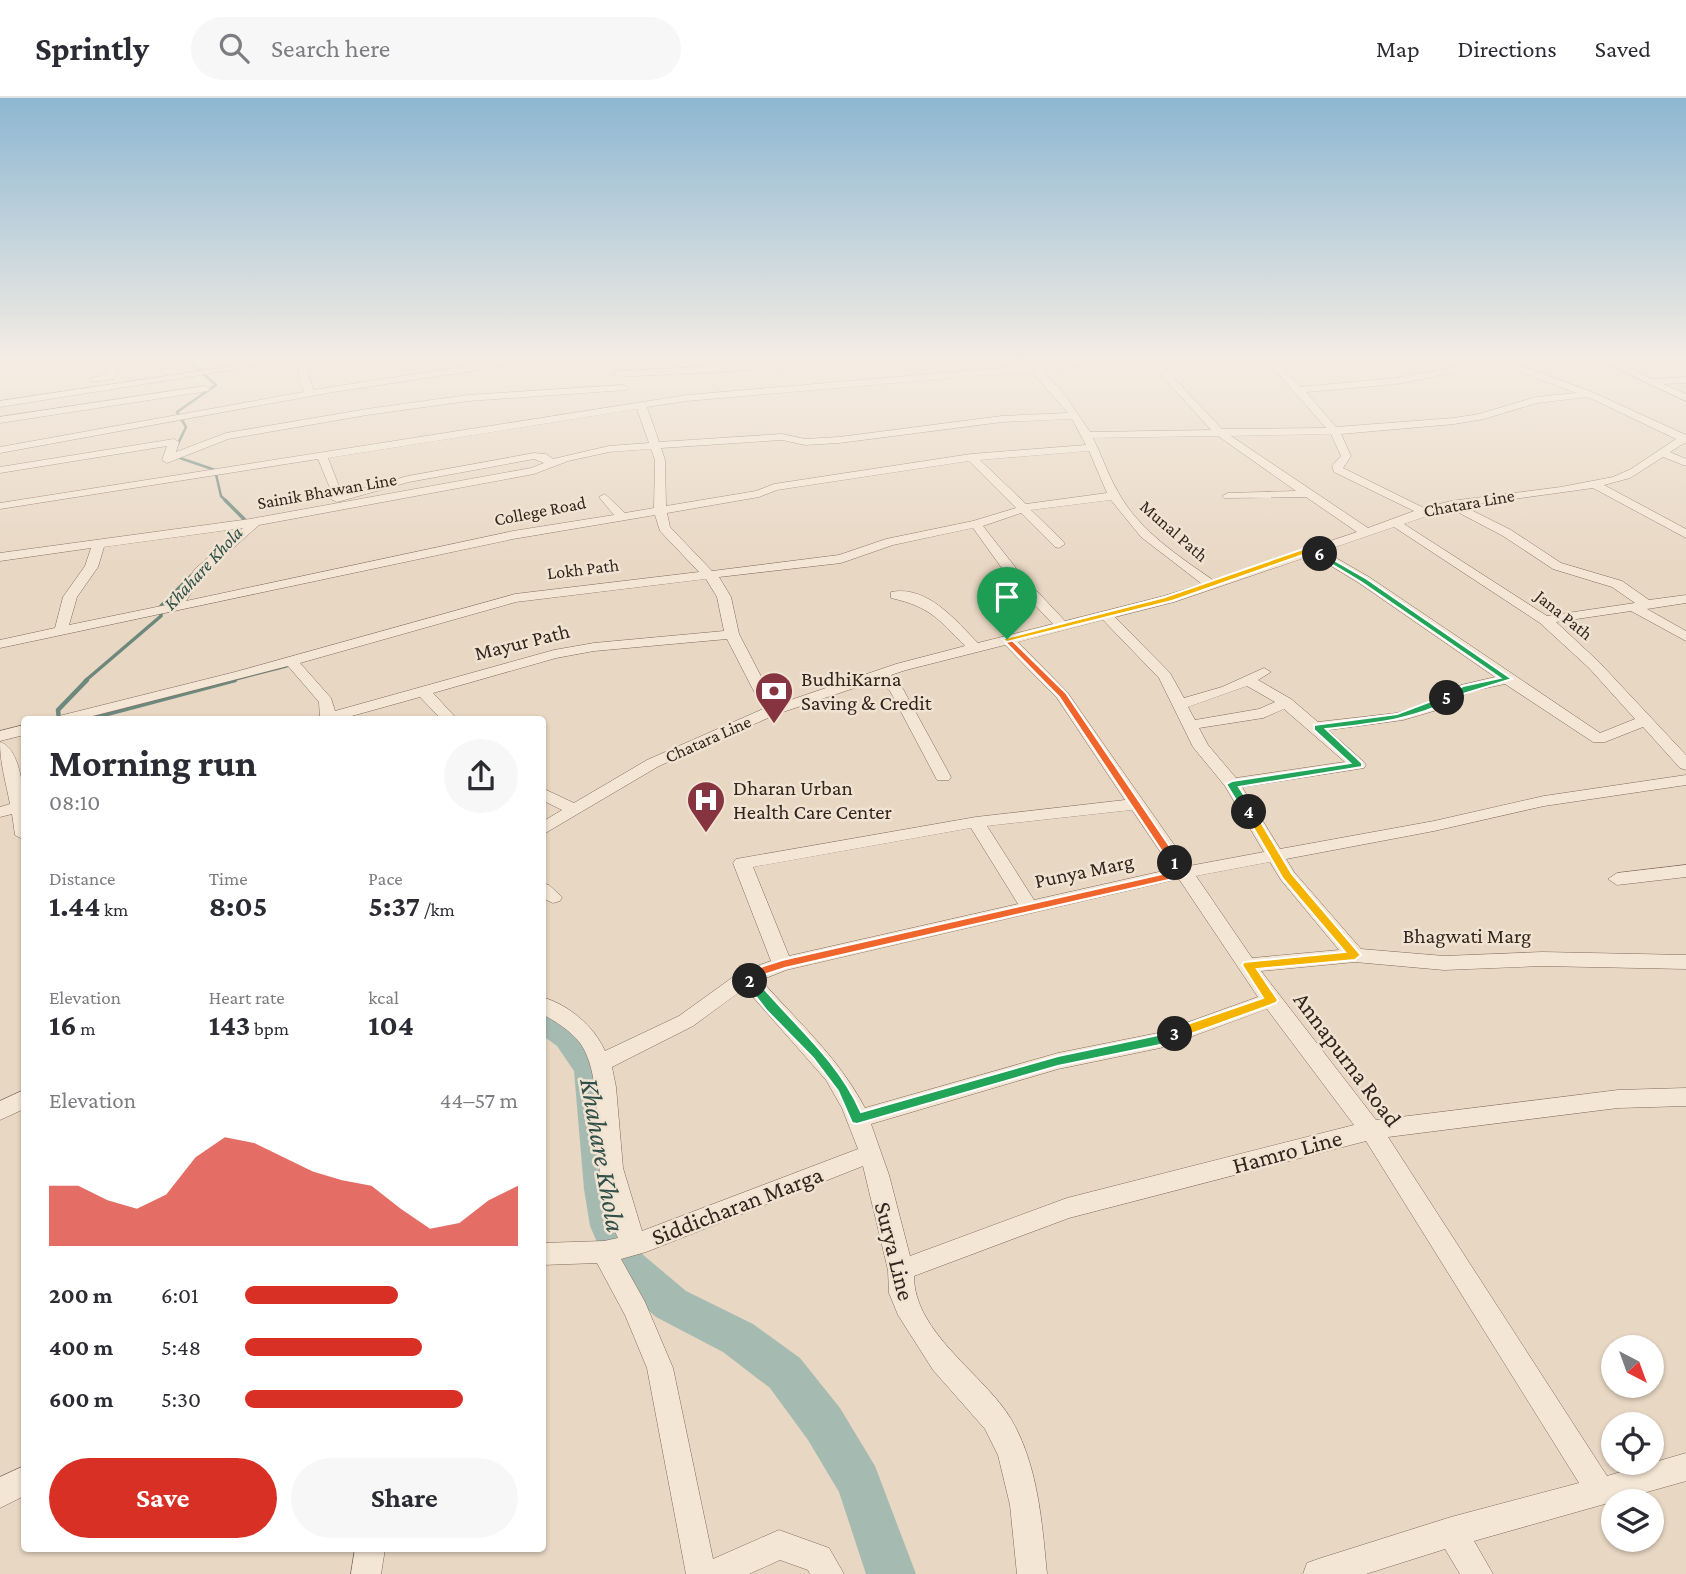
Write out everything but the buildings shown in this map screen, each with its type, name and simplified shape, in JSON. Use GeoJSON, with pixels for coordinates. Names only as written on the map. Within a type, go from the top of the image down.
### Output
{"type":"FeatureCollection","features":[{"type":"Feature","properties":{"kind":"street"},"geometry":{"type":"LineString","coordinates":[[0,450],[97,430]]}},
{"type":"Feature","properties":{"kind":"street"},"geometry":{"type":"LineString","coordinates":[[0,470],[163,442],[174,442],[166,458],[178,456],[229,430]]}},
{"type":"Feature","properties":{"kind":"street"},"geometry":{"type":"LineString","coordinates":[[0,506],[486,430]]}},
{"type":"Feature","properties":{"kind":"street"},"geometry":{"type":"LineString","coordinates":[[648,430],[655,444],[662,478],[660,509],[664,528],[711,575],[724,597],[732,634],[772,710]]}},
{"type":"Feature","properties":{"kind":"street"},"geometry":{"type":"LineString","coordinates":[[655,444],[782,437],[805,442],[918,430]]}},
{"type":"Feature","properties":{"kind":"street","name":"Munal Path"},"geometry":{"type":"LineString","coordinates":[[1083,430],[1113,496],[1145,534],[1212,585]]}},
{"type":"Feature","properties":{"kind":"street"},"geometry":{"type":"LineString","coordinates":[[1087,435],[1359,430]]}},
{"type":"Feature","properties":{"kind":"street"},"geometry":{"type":"LineString","coordinates":[[1667,430],[1685,438]]}},
{"type":"Feature","properties":{"kind":"street"},"geometry":{"type":"LineString","coordinates":[[1219,432],[1366,532]]}},
{"type":"Feature","properties":{"kind":"street"},"geometry":{"type":"LineString","coordinates":[[1336,432],[1345,446],[1346,456],[1337,466],[1338,470],[1420,510]]}},
{"type":"Feature","properties":{"kind":"street","name":"Chatara Line"},"geometry":{"type":"LineString","coordinates":[[546,828],[653,763],[772,710],[881,674],[1007,639],[1107,616],[1212,585],[1395,523],[1420,510],[1620,479],[1640,469],[1685,438]]}},
{"type":"Feature","properties":{"kind":"street","name":"Sainik Bhawan Line"},"geometry":{"type":"LineString","coordinates":[[0,557],[247,523],[337,503],[408,479],[534,456],[542,456],[553,465],[584,453],[655,444]]}},
{"type":"Feature","properties":{"kind":"street","name":"College Road"},"geometry":{"type":"LineString","coordinates":[[0,644],[513,535],[759,494],[774,487],[835,476],[971,457],[1093,448]]}},
{"type":"Feature","properties":{"kind":"street"},"geometry":{"type":"LineString","coordinates":[[1662,453],[1686,463]]}},
{"type":"Feature","properties":{"kind":"street"},"geometry":{"type":"LineString","coordinates":[[322,456],[337,488],[337,503]]}},
{"type":"Feature","properties":{"kind":"street"},"geometry":{"type":"LineString","coordinates":[[971,457],[1059,544]]}},
{"type":"Feature","properties":{"kind":"street"},"geometry":{"type":"LineString","coordinates":[[1595,485],[1686,534]]}},
{"type":"Feature","properties":{"kind":"street"},"geometry":{"type":"LineString","coordinates":[[1228,496],[1307,494]]}},
{"type":"Feature","properties":{"kind":"street","name":"Lokh Path"},"geometry":{"type":"LineString","coordinates":[[77,716],[515,598],[605,585],[841,559],[890,542],[976,524],[1023,509],[1063,500],[1113,496]]}},
{"type":"Feature","properties":{"kind":"street"},"geometry":{"type":"LineString","coordinates":[[605,497],[621,516]]}},
{"type":"Feature","properties":{"kind":"street"},"geometry":{"type":"LineString","coordinates":[[1451,504],[1507,533],[1557,566],[1617,584],[1641,606],[1686,637]]}},
{"type":"Feature","properties":{"kind":"street"},"geometry":{"type":"LineString","coordinates":[[174,609],[199,573],[236,542],[247,523]]}},
{"type":"Feature","properties":{"kind":"street","name":"Jana Path"},"geometry":{"type":"LineString","coordinates":[[1395,523],[1545,620],[1594,665],[1686,765]]}},
{"type":"Feature","properties":{"kind":"street"},"geometry":{"type":"LineString","coordinates":[[976,524],[1014,575],[1062,626]]}},
{"type":"Feature","properties":{"kind":"street"},"geometry":{"type":"LineString","coordinates":[[61,631],[73,590],[88,574],[96,559],[98,543]]}},
{"type":"Feature","properties":{"kind":"street"},"geometry":{"type":"LineString","coordinates":[[1312,549],[1364,580],[1599,739],[1644,722]]}},
{"type":"Feature","properties":{"kind":"street"},"geometry":{"type":"LineString","coordinates":[[896,595],[912,596],[933,605],[975,648]]}},
{"type":"Feature","properties":{"kind":"street"},"geometry":{"type":"LineString","coordinates":[[1545,620],[1686,599]]}},
{"type":"Feature","properties":{"kind":"street"},"geometry":{"type":"LineString","coordinates":[[1107,616],[1165,676],[1201,747],[1232,784],[1287,876],[1355,955]]}},
{"type":"Feature","properties":{"kind":"street","name":"Mayur Path"},"geometry":{"type":"LineString","coordinates":[[338,716],[509,665],[594,646],[732,634]]}},
{"type":"Feature","properties":{"kind":"street","name":"Annapurna Road"},"geometry":{"type":"LineString","coordinates":[[1007,639],[1062,695],[1271,1000],[1371,1129],[1601,1492]]}},
{"type":"Feature","properties":{"kind":"street"},"geometry":{"type":"LineString","coordinates":[[291,660],[326,701],[328,716]]}},
{"type":"Feature","properties":{"kind":"street"},"geometry":{"type":"LineString","coordinates":[[1181,704],[1264,672]]}},
{"type":"Feature","properties":{"kind":"street"},"geometry":{"type":"LineString","coordinates":[[881,674],[896,689],[943,777]]}},
{"type":"Feature","properties":{"kind":"street"},"geometry":{"type":"LineString","coordinates":[[1318,727],[1398,717],[1432,707],[1466,688],[1507,679]]}},
{"type":"Feature","properties":{"kind":"street"},"geometry":{"type":"LineString","coordinates":[[1232,784],[1358,765],[1318,727],[1286,702],[1247,680]]}},
{"type":"Feature","properties":{"kind":"street"},"geometry":{"type":"LineString","coordinates":[[422,690],[446,716]]}},
{"type":"Feature","properties":{"kind":"street"},"geometry":{"type":"LineString","coordinates":[[1191,725],[1263,713],[1286,702]]}},
{"type":"Feature","properties":{"kind":"street"},"geometry":{"type":"LineString","coordinates":[[0,736],[21,731]]}},
{"type":"Feature","properties":{"kind":"street"},"geometry":{"type":"LineString","coordinates":[[0,747],[13,774],[21,807],[0,812]]}},
{"type":"Feature","properties":{"kind":"street","name":"Punya Marg"},"geometry":{"type":"LineString","coordinates":[[600,1063],[686,1021],[747,977],[782,964],[1182,873],[1434,826],[1544,801],[1686,780]]}},
{"type":"Feature","properties":{"kind":"street"},"geometry":{"type":"LineString","coordinates":[[546,795],[574,810]]}},
{"type":"Feature","properties":{"kind":"street"},"geometry":{"type":"LineString","coordinates":[[782,964],[742,863],[976,822],[1136,804]]}},
{"type":"Feature","properties":{"kind":"street"},"geometry":{"type":"LineString","coordinates":[[976,822],[1029,907]]}},
{"type":"Feature","properties":{"kind":"street"},"geometry":{"type":"LineString","coordinates":[[1618,879],[1686,871]]}},
{"type":"Feature","properties":{"kind":"street","name":"Bhagwati Marg"},"geometry":{"type":"LineString","coordinates":[[1248,965],[1355,955],[1444,963],[1542,959],[1686,962]]}},
{"type":"Feature","properties":{"kind":"street","name":"Surya Line"},"geometry":{"type":"LineString","coordinates":[[747,977],[772,1008],[818,1054],[844,1089],[869,1154],[901,1270],[901,1294],[915,1321],[948,1367],[977,1396],[1005,1438],[1018,1477],[1027,1524],[1032,1574]]}},
{"type":"Feature","properties":{"kind":"street"},"geometry":{"type":"LineString","coordinates":[[857,1119],[1058,1061],[1160,1040],[1271,1000]]}},
{"type":"Feature","properties":{"kind":"street"},"geometry":{"type":"LineString","coordinates":[[546,1006],[562,1015],[589,1039],[600,1063],[605,1087],[611,1168],[628,1233],[623,1248],[636,1310],[660,1368],[701,1574]]}},
{"type":"Feature","properties":{"kind":"street","name":"Hamro Line"},"geometry":{"type":"LineString","coordinates":[[901,1270],[1067,1208],[1371,1129],[1618,1099],[1686,1097]]}},
{"type":"Feature","properties":{"kind":"street"},"geometry":{"type":"LineString","coordinates":[[0,1111],[21,1100]]}},
{"type":"Feature","properties":{"kind":"street","name":"Siddicharan Marga"},"geometry":{"type":"LineString","coordinates":[[546,1254],[623,1248],[869,1154]]}},
{"type":"Feature","properties":{"kind":"street"},"geometry":{"type":"LineString","coordinates":[[1611,1489],[1686,1467]]}},
{"type":"Feature","properties":{"kind":"street"},"geometry":{"type":"LineString","coordinates":[[0,1493],[21,1482]]}},
{"type":"Feature","properties":{"kind":"street"},"geometry":{"type":"LineString","coordinates":[[1318,1574],[1451,1532],[1601,1492]]}},
{"type":"Feature","properties":{"kind":"street"},"geometry":{"type":"LineString","coordinates":[[1451,1532],[1478,1574]]}},
{"type":"Feature","properties":{"kind":"street"},"geometry":{"type":"LineString","coordinates":[[715,1574],[779,1545],[818,1559],[829,1574]]}},
{"type":"Feature","properties":{"kind":"street"},"geometry":{"type":"LineString","coordinates":[[366,1574],[370,1552]]}},
{"type":"Feature","properties":{"kind":"waterway","name":"Khahare Khola"},"geometry":{"type":"LineString","coordinates":[[185,430],[174,452],[177,457],[215,470],[221,496],[245,520],[245,525]]}},
{"type":"Feature","properties":{"kind":"waterway","name":"Khahare Khola"},"geometry":{"type":"LineString","coordinates":[[85,681],[161,616],[161,606],[191,576]]}},
{"type":"Feature","properties":{"kind":"waterway"},"geometry":{"type":"LineString","coordinates":[[228,681],[286,666]]}},
{"type":"Feature","properties":{"kind":"waterway","name":"Khahare Khola"},"geometry":{"type":"LineString","coordinates":[[59,716],[58,710],[87,680]]}},
{"type":"Feature","properties":{"kind":"waterway"},"geometry":{"type":"LineString","coordinates":[[99,716],[235,680]]}},
{"type":"Feature","properties":{"kind":"waterway","name":"Khahare Khola"},"geometry":{"type":"LineString","coordinates":[[546,1020],[569,1037],[581,1051],[591,1071],[603,1189],[610,1226],[627,1266],[671,1304],[738,1338],[785,1373],[824,1424],[859,1482],[884,1559],[892,1574]]}},
{"type":"Feature","properties":{"kind":"place","name":"BudhiKarna Saving & Credit"},"geometry":{"type":"Point","coordinates":[774,725]}},
{"type":"Feature","properties":{"kind":"place","name":"Dharan Urban Health Care Center"},"geometry":{"type":"Point","coordinates":[706,834]}},
{"type":"Feature","properties":{"kind":"route"},"geometry":{"type":"LineString","coordinates":[[1312,549],[1364,580],[1507,679],[1466,688],[1432,707],[1398,717],[1318,727],[1358,765],[1300,776],[1232,784],[1287,876],[1355,955],[1248,965],[1271,1000],[1223,1015],[1160,1040],[1058,1061],[857,1119],[844,1089],[818,1054],[772,1008],[747,977],[782,964],[1182,873],[1062,695],[1007,639],[1168,599],[1312,549]]}}]}
